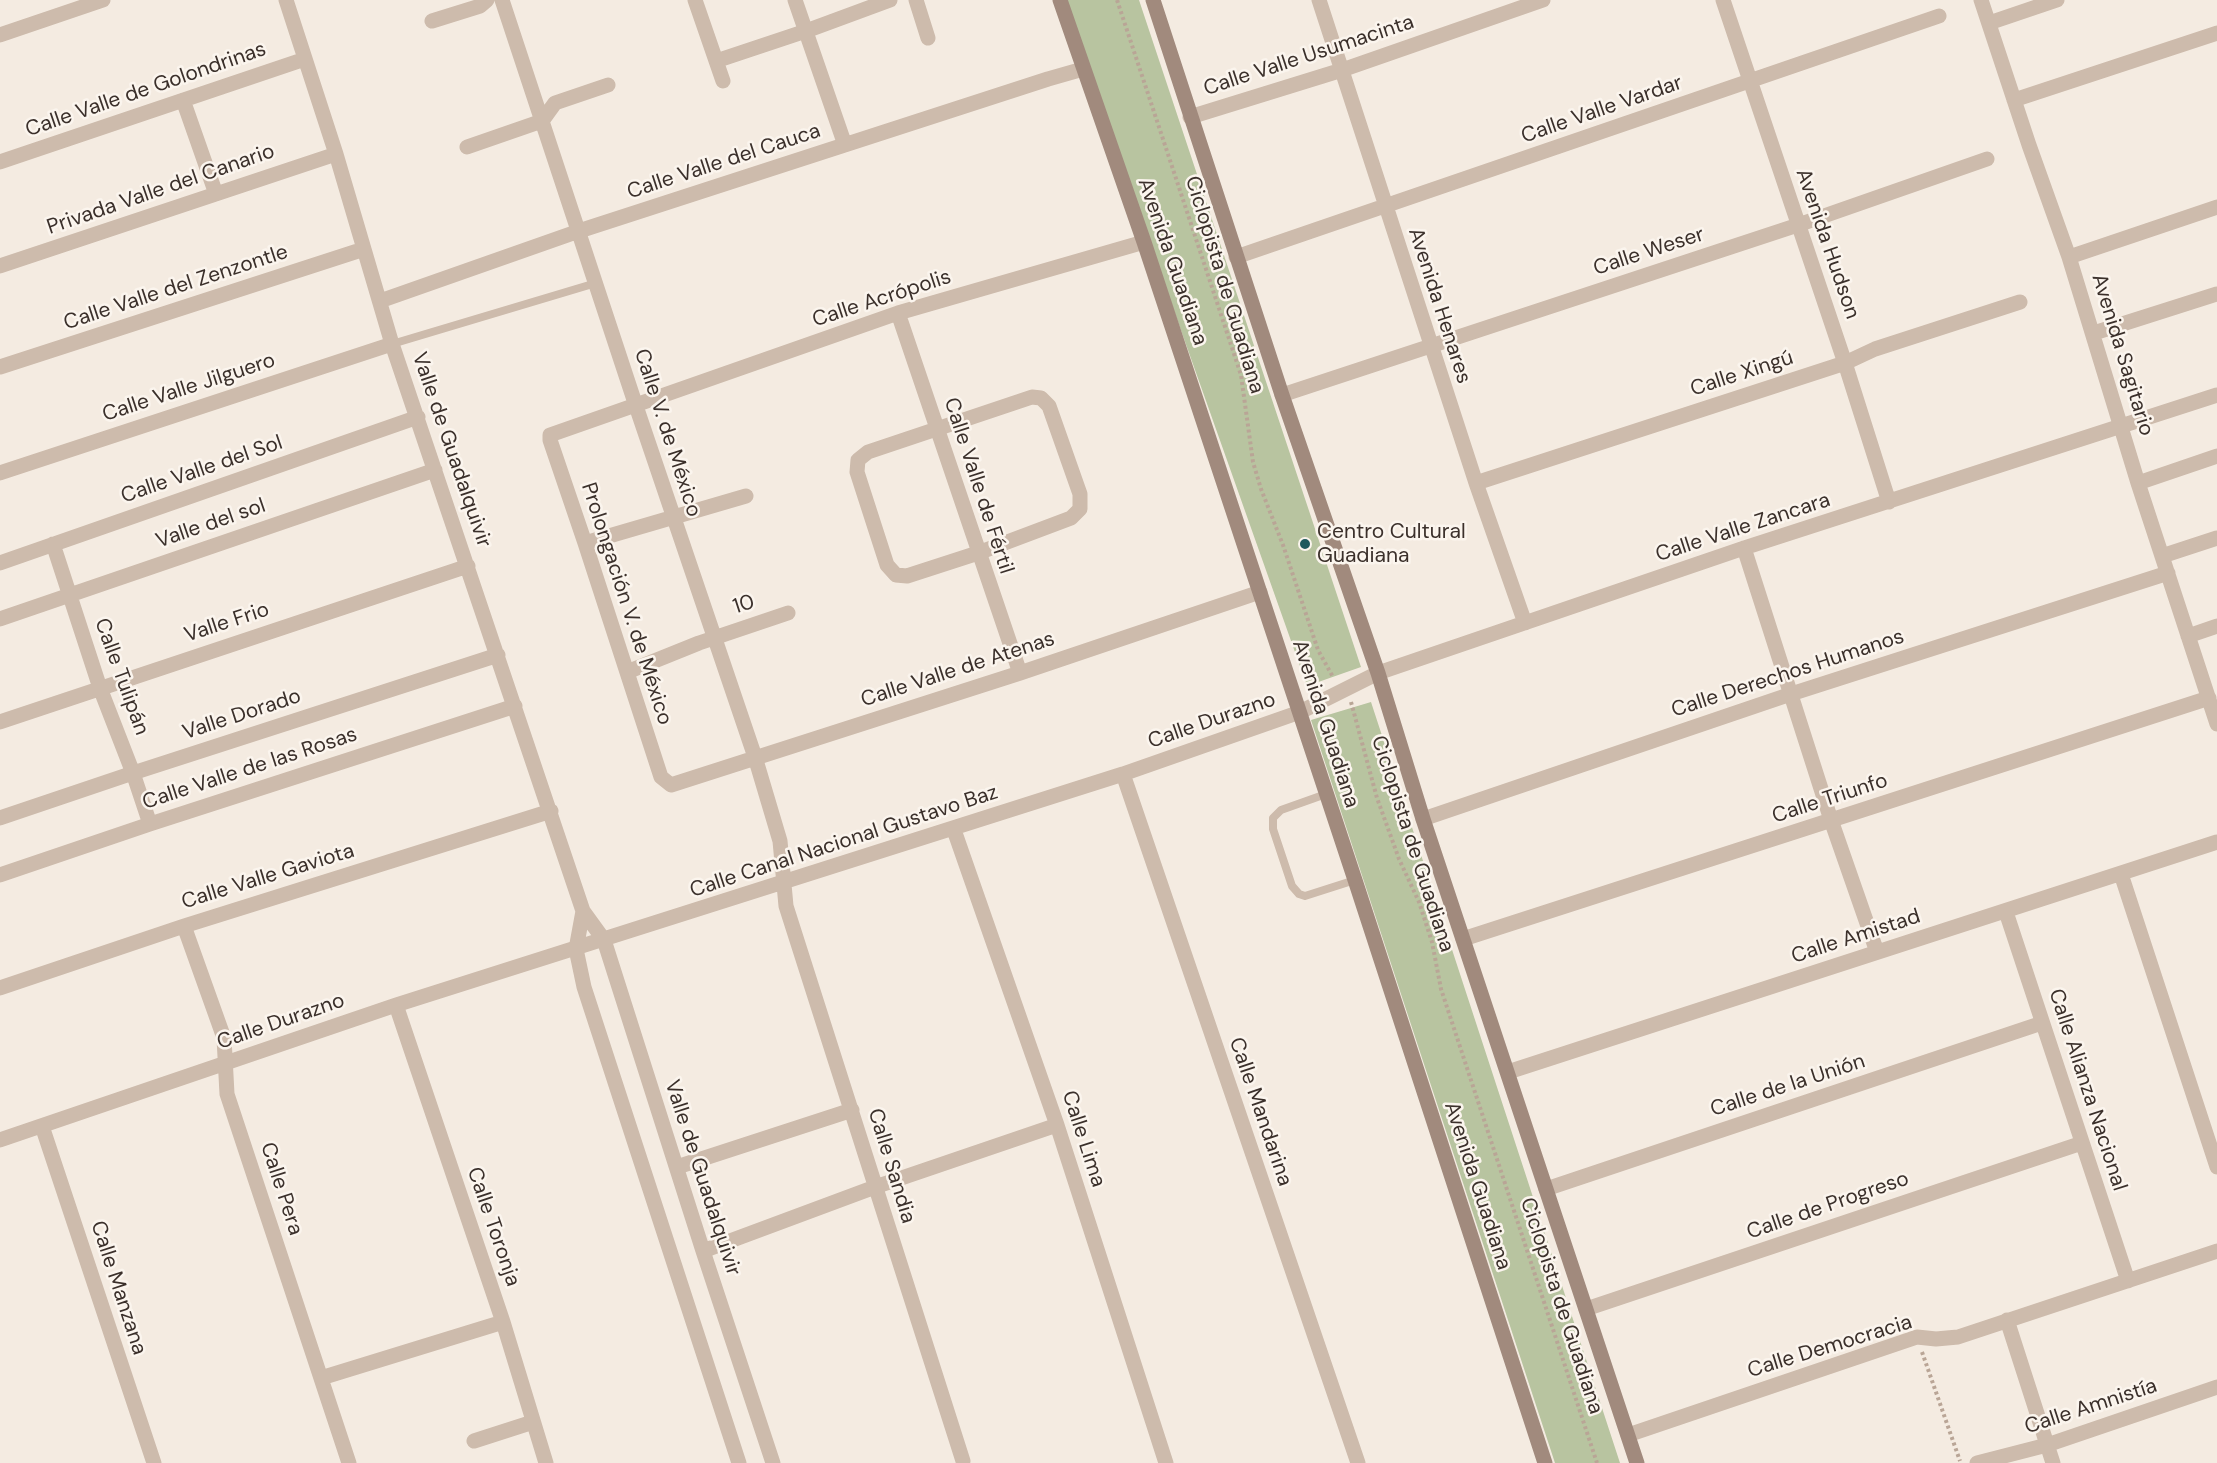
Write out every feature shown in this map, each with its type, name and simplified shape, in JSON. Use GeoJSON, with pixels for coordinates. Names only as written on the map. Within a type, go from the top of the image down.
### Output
{"type":"FeatureCollection","features":[{"type":"Feature","properties":{"kind":"street"},"geometry":{"type":"LineString","coordinates":[[0,35],[103,0]]}},
{"type":"Feature","properties":{"kind":"street","name":"Valle de Guadalquivir"},"geometry":{"type":"LineString","coordinates":[[286,0],[336,154],[392,344],[551,810],[583,911],[604,940],[772,1463]]}},
{"type":"Feature","properties":{"kind":"street"},"geometry":{"type":"LineString","coordinates":[[432,21],[480,6],[488,0]]}},
{"type":"Feature","properties":{"kind":"street","name":"Calle V. de México"},"geometry":{"type":"LineString","coordinates":[[502,0],[755,757],[780,841],[785,881]]}},
{"type":"Feature","properties":{"kind":"street"},"geometry":{"type":"LineString","coordinates":[[695,0],[723,81]]}},
{"type":"Feature","properties":{"kind":"street"},"geometry":{"type":"LineString","coordinates":[[795,0],[845,145]]}},
{"type":"Feature","properties":{"kind":"street"},"geometry":{"type":"LineString","coordinates":[[716,61],[890,0]]}},
{"type":"Feature","properties":{"kind":"street"},"geometry":{"type":"LineString","coordinates":[[915,0],[928,38]]}},
{"type":"Feature","properties":{"kind":"street","name":"Avenida Guadiana"},"geometry":{"type":"LineString","coordinates":[[1059,0],[1144,242],[1545,1463]]}},
{"type":"Feature","properties":{"kind":"street"},"geometry":{"type":"LineString","coordinates":[[1153,0],[1236,257],[1377,673],[1423,819],[1637,1463]]}},
{"type":"Feature","properties":{"kind":"street","name":"Avenida Henares"},"geometry":{"type":"LineString","coordinates":[[1319,0],[1430,346],[1525,623]]}},
{"type":"Feature","properties":{"kind":"street","name":"Calle Valle Usumacinta"},"geometry":{"type":"LineString","coordinates":[[1190,117],[1342,70],[1543,0]]}},
{"type":"Feature","properties":{"kind":"street","name":"Avenida Hudson"},"geometry":{"type":"LineString","coordinates":[[1723,0],[1845,363],[1889,502]]}},
{"type":"Feature","properties":{"kind":"street","name":"Avenida Sagitario"},"geometry":{"type":"LineString","coordinates":[[1981,0],[2094,333],[2138,483],[2216,717]]}},
{"type":"Feature","properties":{"kind":"street"},"geometry":{"type":"LineString","coordinates":[[1989,23],[2057,0]]}},
{"type":"Feature","properties":{"kind":"street","name":"Calle Valle Vardar"},"geometry":{"type":"LineString","coordinates":[[1236,257],[1940,16]]}},
{"type":"Feature","properties":{"kind":"street"},"geometry":{"type":"LineString","coordinates":[[2014,100],[2217,33]]}},
{"type":"Feature","properties":{"kind":"street","name":"Calle Valle de Golondrinas"},"geometry":{"type":"LineString","coordinates":[[0,162],[305,59]]}},
{"type":"Feature","properties":{"kind":"street","name":"Calle Valle del Cauca"},"geometry":{"type":"LineString","coordinates":[[380,302],[579,231],[1083,69]]}},
{"type":"Feature","properties":{"kind":"street"},"geometry":{"type":"LineString","coordinates":[[467,147],[542,120],[555,103],[608,85]]}},
{"type":"Feature","properties":{"kind":"street"},"geometry":{"type":"LineString","coordinates":[[183,100],[216,194]]}},
{"type":"Feature","properties":{"kind":"street","name":"Privada Valle del Canario"},"geometry":{"type":"LineString","coordinates":[[0,266],[336,154]]}},
{"type":"Feature","properties":{"kind":"street","name":"Calle Weser"},"geometry":{"type":"LineString","coordinates":[[1282,395],[1798,225],[1988,159]]}},
{"type":"Feature","properties":{"kind":"street"},"geometry":{"type":"LineString","coordinates":[[2069,257],[2217,207]]}},
{"type":"Feature","properties":{"kind":"street","name":"Calle Acrópolis"},"geometry":{"type":"LineString","coordinates":[[550,435],[897,313],[1144,242]]}},
{"type":"Feature","properties":{"kind":"street","name":"Calle Valle del Zenzontle"},"geometry":{"type":"LineString","coordinates":[[0,367],[364,249]]}},
{"type":"Feature","properties":{"kind":"street"},"geometry":{"type":"LineString","coordinates":[[2094,333],[2217,294]]}},
{"type":"Feature","properties":{"kind":"street","name":"Calle Xingú"},"geometry":{"type":"LineString","coordinates":[[1476,483],[1845,363],[1875,349],[2020,302]]}},
{"type":"Feature","properties":{"kind":"street","name":"Calle Valle de Fértil"},"geometry":{"type":"LineString","coordinates":[[897,313],[1020,673]]}},
{"type":"Feature","properties":{"kind":"street","name":"Calle Valle Jilguero"},"geometry":{"type":"LineString","coordinates":[[0,473],[392,344]]}},
{"type":"Feature","properties":{"kind":"street","name":"Calle Valle Zancara"},"geometry":{"type":"LineString","coordinates":[[1377,673],[1744,548],[2217,395]]}},
{"type":"Feature","properties":{"kind":"street"},"geometry":{"type":"LineString","coordinates":[[1032,397],[1041,398],[1049,406],[1080,494],[1080,509],[1071,518],[978,554],[907,576],[896,575],[887,565],[857,472],[858,460],[868,452],[938,429],[1032,397]]}},
{"type":"Feature","properties":{"kind":"street","name":"Calle Valle del Sol"},"geometry":{"type":"LineString","coordinates":[[0,563],[418,417]]}},
{"type":"Feature","properties":{"kind":"street","name":"Prolongación V. de México"},"geometry":{"type":"LineString","coordinates":[[550,435],[661,777],[667,784]]}},
{"type":"Feature","properties":{"kind":"street"},"geometry":{"type":"LineString","coordinates":[[2138,483],[2217,456]]}},
{"type":"Feature","properties":{"kind":"street","name":"Valle del sol"},"geometry":{"type":"LineString","coordinates":[[0,619],[435,470]]}},
{"type":"Feature","properties":{"kind":"street"},"geometry":{"type":"LineString","coordinates":[[585,543],[746,496]]}},
{"type":"Feature","properties":{"kind":"street"},"geometry":{"type":"LineString","coordinates":[[2162,556],[2217,538]]}},
{"type":"Feature","properties":{"kind":"street","name":"Calle Tulipán"},"geometry":{"type":"LineString","coordinates":[[53,544],[100,688],[133,772],[150,824]]}},
{"type":"Feature","properties":{"kind":"street"},"geometry":{"type":"LineString","coordinates":[[1744,548],[1831,820],[1877,952]]}},
{"type":"Feature","properties":{"kind":"street","name":"Valle Frio"},"geometry":{"type":"LineString","coordinates":[[0,722],[468,566]]}},
{"type":"Feature","properties":{"kind":"street","name":"Calle Derechos Humanos"},"geometry":{"type":"LineString","coordinates":[[1423,819],[1791,694],[2168,573]]}},
{"type":"Feature","properties":{"kind":"street","name":"Calle Valle de Atenas"},"geometry":{"type":"LineString","coordinates":[[667,784],[671,785],[1020,673],[1260,592]]}},
{"type":"Feature","properties":{"kind":"street","name":"10"},"geometry":{"type":"LineString","coordinates":[[627,672],[714,637],[788,613]]}},
{"type":"Feature","properties":{"kind":"street"},"geometry":{"type":"LineString","coordinates":[[2188,636],[2217,626]]}},
{"type":"Feature","properties":{"kind":"street","name":"Valle Dorado"},"geometry":{"type":"LineString","coordinates":[[0,818],[133,772],[498,655]]}},
{"type":"Feature","properties":{"kind":"street","name":"Calle Durazno"},"geometry":{"type":"LineString","coordinates":[[1124,774],[1299,712],[1377,673]]}},
{"type":"Feature","properties":{"kind":"street","name":"Calle Triunfo"},"geometry":{"type":"LineString","coordinates":[[1463,939],[2209,698]]}},
{"type":"Feature","properties":{"kind":"street","name":"Calle Valle de las Rosas"},"geometry":{"type":"LineString","coordinates":[[0,875],[515,706]]}},
{"type":"Feature","properties":{"kind":"street","name":"Calle Canal Nacional Gustavo Baz"},"geometry":{"type":"LineString","coordinates":[[576,949],[1124,774]]}},
{"type":"Feature","properties":{"kind":"street","name":"Calle Mandarina"},"geometry":{"type":"LineString","coordinates":[[1124,774],[1358,1463]]}},
{"type":"Feature","properties":{"kind":"street","name":"Calle Valle Gaviota"},"geometry":{"type":"LineString","coordinates":[[0,988],[184,926],[551,810]]}},
{"type":"Feature","properties":{"kind":"street","name":"Calle Lima"},"geometry":{"type":"LineString","coordinates":[[954,830],[1057,1125],[1166,1463]]}},
{"type":"Feature","properties":{"kind":"street","name":"Calle Amistad"},"geometry":{"type":"LineString","coordinates":[[1508,1072],[2217,842]]}},
{"type":"Feature","properties":{"kind":"street"},"geometry":{"type":"LineString","coordinates":[[2121,874],[2217,1167]]}},
{"type":"Feature","properties":{"kind":"street","name":"Calle Sandia"},"geometry":{"type":"LineString","coordinates":[[785,881],[786,906],[963,1461]]}},
{"type":"Feature","properties":{"kind":"street","name":"Valle de Guadalquivir"},"geometry":{"type":"LineString","coordinates":[[583,911],[576,949],[588,998],[739,1463]]}},
{"type":"Feature","properties":{"kind":"street","name":"Calle Alianza Nacional"},"geometry":{"type":"LineString","coordinates":[[2006,912],[2128,1281]]}},
{"type":"Feature","properties":{"kind":"street","name":"Calle Pera"},"geometry":{"type":"LineString","coordinates":[[184,926],[224,1038],[227,1094],[349,1463]]}},
{"type":"Feature","properties":{"kind":"street","name":"Calle Durazno"},"geometry":{"type":"LineString","coordinates":[[0,1140],[396,1005],[576,949]]}},
{"type":"Feature","properties":{"kind":"street","name":"Calle Toronja"},"geometry":{"type":"LineString","coordinates":[[396,1005],[503,1322],[546,1463]]}},
{"type":"Feature","properties":{"kind":"street","name":"Calle de la Unión"},"geometry":{"type":"LineString","coordinates":[[1546,1189],[2042,1023]]}},
{"type":"Feature","properties":{"kind":"street"},"geometry":{"type":"LineString","coordinates":[[677,1167],[852,1110]]}},
{"type":"Feature","properties":{"kind":"street"},"geometry":{"type":"LineString","coordinates":[[703,1251],[875,1187],[1057,1125]]}},
{"type":"Feature","properties":{"kind":"street","name":"Calle Manzana"},"geometry":{"type":"LineString","coordinates":[[42,1126],[154,1463]]}},
{"type":"Feature","properties":{"kind":"street","name":"Calle de Progreso"},"geometry":{"type":"LineString","coordinates":[[1586,1310],[2082,1143]]}},
{"type":"Feature","properties":{"kind":"street","name":"Calle Democracia"},"geometry":{"type":"LineString","coordinates":[[1628,1435],[1917,1337],[1936,1339],[1959,1336],[2217,1251]]}},
{"type":"Feature","properties":{"kind":"street"},"geometry":{"type":"LineString","coordinates":[[2007,1320],[2053,1463]]}},
{"type":"Feature","properties":{"kind":"street"},"geometry":{"type":"LineString","coordinates":[[321,1378],[503,1322]]}},
{"type":"Feature","properties":{"kind":"street","name":"Calle Amnistía"},"geometry":{"type":"LineString","coordinates":[[1977,1463],[2047,1445],[2217,1388]]}},
{"type":"Feature","properties":{"kind":"street"},"geometry":{"type":"LineString","coordinates":[[474,1441],[533,1422]]}},
{"type":"Feature","properties":{"kind":"lane"},"geometry":{"type":"LineString","coordinates":[[392,344],[596,283]]}},
{"type":"Feature","properties":{"kind":"lane"},"geometry":{"type":"LineString","coordinates":[[1326,794],[1281,810],[1273,818],[1273,829],[1292,886],[1299,894],[1305,896],[1355,880]]}},
{"type":"Feature","properties":{"kind":"path","name":"Ciclopista de Guadiana"},"geometry":{"type":"LineString","coordinates":[[1117,0],[1240,375],[1253,462],[1261,489],[1283,545],[1318,650],[1329,674],[1344,690],[1352,704],[1377,798],[1423,912],[1432,942],[1441,989],[1597,1463]]}},
{"type":"Feature","properties":{"kind":"path"},"geometry":{"type":"LineString","coordinates":[[1917,1337],[1961,1463]]}},
{"type":"Feature","properties":{"kind":"green space"},"geometry":{"type":"Polygon","coordinates":[[[1064,0],[1139,0],[1361,667],[1307,686],[1064,0]]]}},
{"type":"Feature","properties":{"kind":"green space"},"geometry":{"type":"Polygon","coordinates":[[[1371,702],[1620,1463],[1555,1463],[1311,720],[1371,702]]]}},
{"type":"Feature","properties":{"kind":"place","name":"Centro Cultural Guadiana"},"geometry":{"type":"Point","coordinates":[1305,544]}}]}
